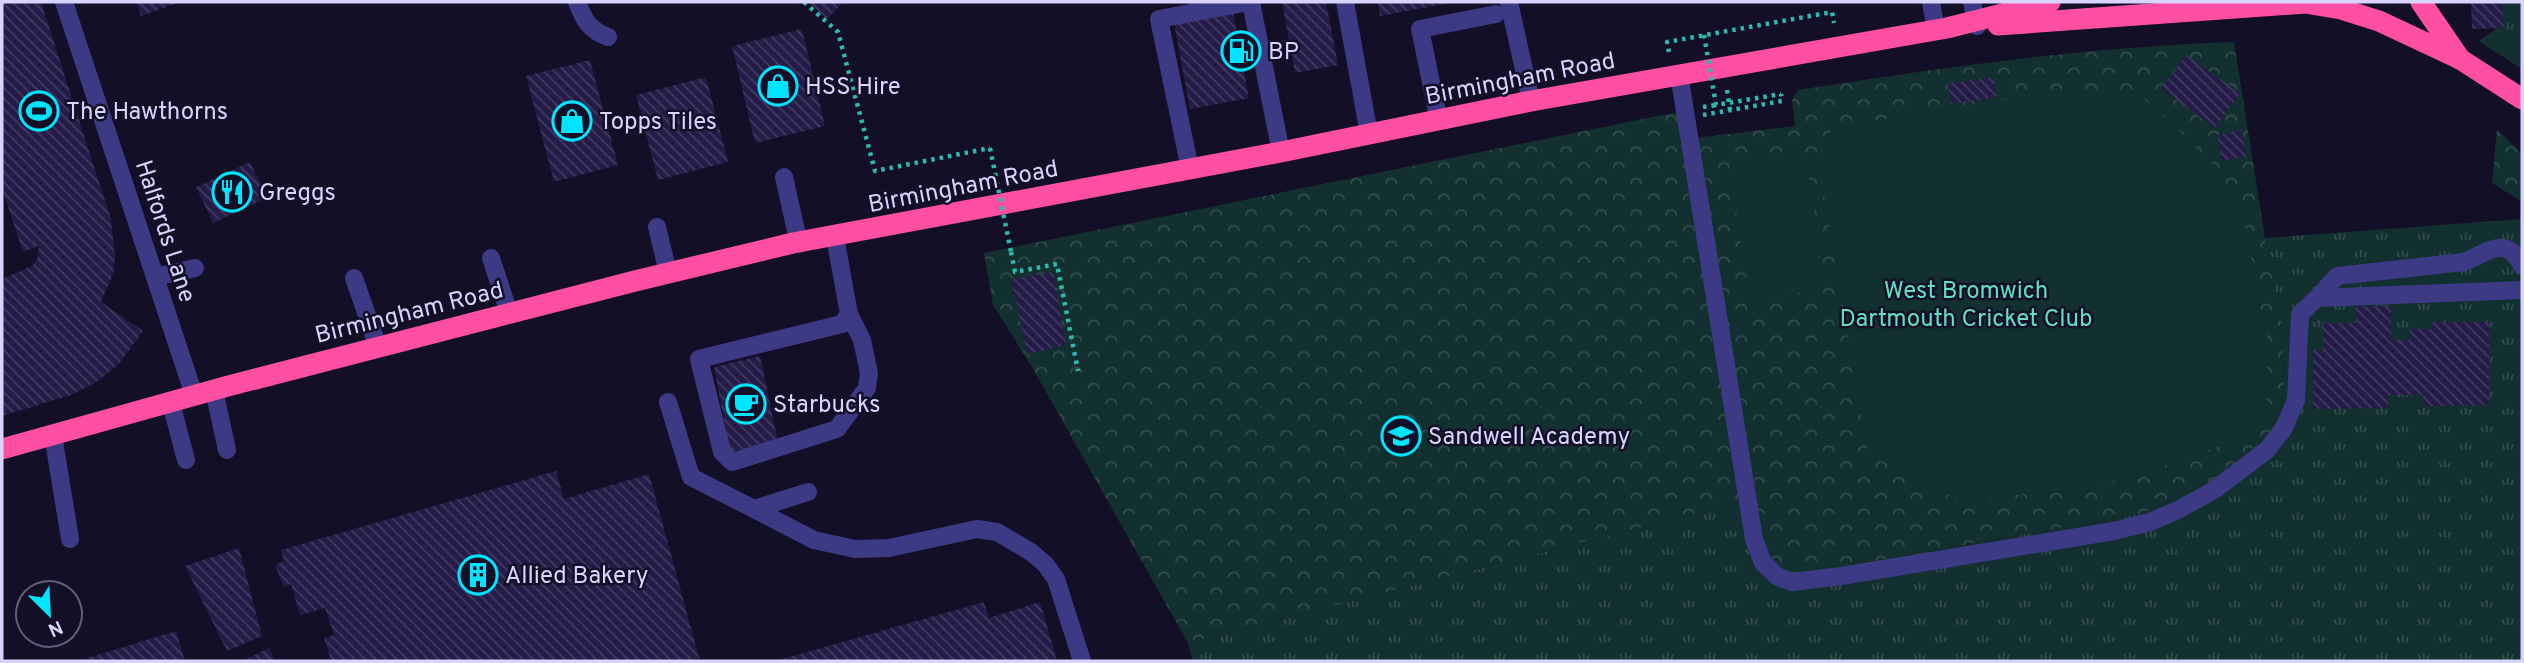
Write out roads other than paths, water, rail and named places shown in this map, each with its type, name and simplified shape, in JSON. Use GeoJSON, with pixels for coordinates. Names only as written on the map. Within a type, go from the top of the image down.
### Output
{"type":"FeatureCollection","features":[{"type":"Feature","properties":{"kind":"highway","name":"Birmingham Road"},"geometry":{"type":"LineString","coordinates":[[2,449],[509,313],[668,273],[799,244],[1281,152],[1531,101],[1941,29],[1975,16],[2050,2]]}},
{"type":"Feature","properties":{"kind":"highway"},"geometry":{"type":"LineString","coordinates":[[2421,2],[2460,59]]}},
{"type":"Feature","properties":{"kind":"highway","name":"Birmingham Road"},"geometry":{"type":"LineString","coordinates":[[1975,16],[2305,3],[2341,9],[2379,21],[2460,59],[2522,99]]}},
{"type":"Feature","properties":{"kind":"street","name":"Halfords Lane"},"geometry":{"type":"LineString","coordinates":[[64,2],[155,276],[227,450]]}},
{"type":"Feature","properties":{"kind":"street"},"geometry":{"type":"LineString","coordinates":[[577,2],[586,24],[608,37]]}},
{"type":"Feature","properties":{"kind":"street"},"geometry":{"type":"LineString","coordinates":[[1190,169],[1159,19],[1250,2],[1281,152]]}},
{"type":"Feature","properties":{"kind":"street"},"geometry":{"type":"LineString","coordinates":[[1345,2],[1369,134]]}},
{"type":"Feature","properties":{"kind":"street"},"geometry":{"type":"LineString","coordinates":[[1931,2],[1941,29]]}},
{"type":"Feature","properties":{"kind":"street"},"geometry":{"type":"LineString","coordinates":[[1439,121],[1420,29],[1503,8],[1531,101]]}},
{"type":"Feature","properties":{"kind":"street"},"geometry":{"type":"LineString","coordinates":[[1679,74],[1754,539],[1763,564],[1778,577],[1792,582],[2114,531],[2150,522],[2178,510],[2241,471],[2267,450],[2284,428],[2296,400],[2300,314],[2337,276],[2464,262],[2479,257],[2490,248],[2500,247],[2517,254],[2522,266]]}},
{"type":"Feature","properties":{"kind":"street"},"geometry":{"type":"LineString","coordinates":[[784,177],[799,244]]}},
{"type":"Feature","properties":{"kind":"street"},"geometry":{"type":"LineString","coordinates":[[657,228],[668,273]]}},
{"type":"Feature","properties":{"kind":"street"},"geometry":{"type":"LineString","coordinates":[[835,237],[849,314],[862,340],[869,373],[867,388],[837,429],[732,462],[722,452],[699,359],[842,324],[849,314]]}},
{"type":"Feature","properties":{"kind":"street"},"geometry":{"type":"LineString","coordinates":[[491,258],[509,313]]}},
{"type":"Feature","properties":{"kind":"street"},"geometry":{"type":"LineString","coordinates":[[155,276],[195,268]]}},
{"type":"Feature","properties":{"kind":"street"},"geometry":{"type":"LineString","coordinates":[[354,278],[378,347]]}},
{"type":"Feature","properties":{"kind":"street"},"geometry":{"type":"LineString","coordinates":[[2317,298],[2522,290]]}},
{"type":"Feature","properties":{"kind":"street"},"geometry":{"type":"LineString","coordinates":[[668,402],[691,477],[814,540],[855,549],[889,548],[977,528],[997,532],[1031,552],[1056,579],[1082,661]]}},
{"type":"Feature","properties":{"kind":"street"},"geometry":{"type":"LineString","coordinates":[[171,403],[186,460]]}},
{"type":"Feature","properties":{"kind":"street"},"geometry":{"type":"LineString","coordinates":[[53,435],[70,539]]}},
{"type":"Feature","properties":{"kind":"street"},"geometry":{"type":"LineString","coordinates":[[754,509],[808,492]]}},
{"type":"Feature","properties":{"kind":"place","name":"BP"},"geometry":{"type":"Point","coordinates":[1241,51]}},
{"type":"Feature","properties":{"kind":"place","name":"HSS Hire"},"geometry":{"type":"Point","coordinates":[778,86]}},
{"type":"Feature","properties":{"kind":"place","name":"The Hawthorns"},"geometry":{"type":"Point","coordinates":[39,111]}},
{"type":"Feature","properties":{"kind":"place","name":"Topps Tiles"},"geometry":{"type":"Point","coordinates":[572,121]}},
{"type":"Feature","properties":{"kind":"place","name":"Greggs"},"geometry":{"type":"Point","coordinates":[232,192]}},
{"type":"Feature","properties":{"kind":"place","name":"Starbucks"},"geometry":{"type":"Point","coordinates":[746,404]}},
{"type":"Feature","properties":{"kind":"place","name":"Sandwell Academy"},"geometry":{"type":"Point","coordinates":[1401,436]}},
{"type":"Feature","properties":{"kind":"place","name":"Allied Bakery"},"geometry":{"type":"Point","coordinates":[478,575]}},
{"type":"Feature","properties":{"kind":"park label","name":"West Bromwich Dartmouth Cricket Club"},"geometry":{"type":"Point","coordinates":[1966,304]}}]}
